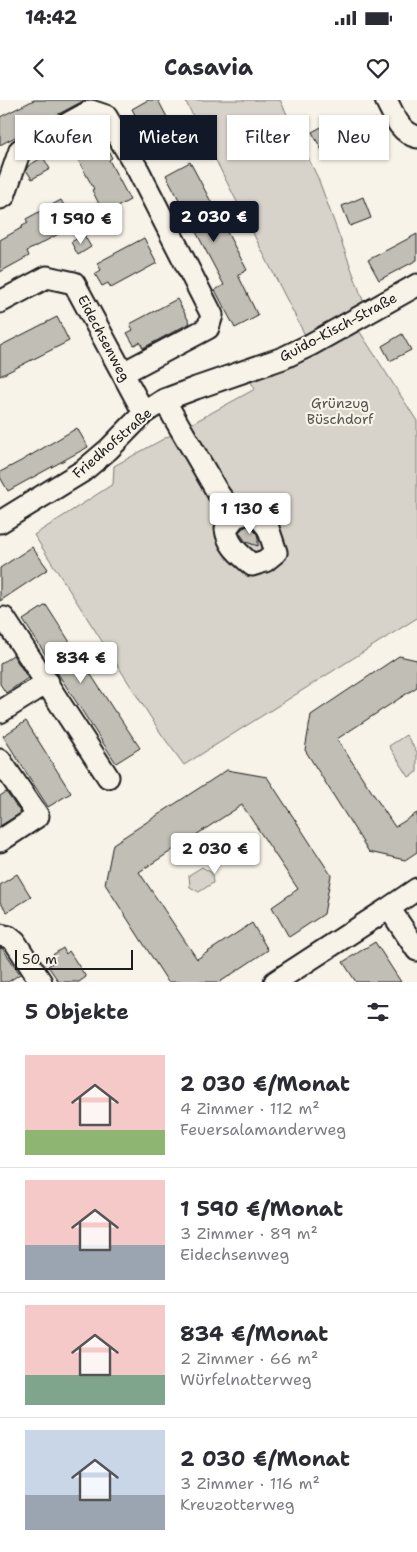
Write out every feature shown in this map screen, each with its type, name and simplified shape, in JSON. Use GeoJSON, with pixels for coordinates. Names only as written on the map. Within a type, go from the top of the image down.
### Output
{"type":"FeatureCollection","features":[{"type":"Feature","properties":{"kind":"street"},"geometry":{"type":"LineString","coordinates":[[386,100],[400,128],[410,135],[417,137]]}},
{"type":"Feature","properties":{"kind":"street"},"geometry":{"type":"LineString","coordinates":[[0,198],[4,196],[20,150],[91,111],[106,116],[138,170],[212,315],[208,328],[122,373]]}},
{"type":"Feature","properties":{"kind":"street","name":"Eidechsenweg"},"geometry":{"type":"LineString","coordinates":[[0,302],[47,277],[74,282],[144,413]]}},
{"type":"Feature","properties":{"kind":"street","name":"Guido-Kisch-Straße"},"geometry":{"type":"LineString","coordinates":[[230,376],[283,358],[310,345],[417,285]]}},
{"type":"Feature","properties":{"kind":"street","name":"Friedhofstraße"},"geometry":{"type":"LineString","coordinates":[[0,522],[83,471],[109,449],[144,413],[164,400],[230,376]]}},
{"type":"Feature","properties":{"kind":"street"},"geometry":{"type":"LineString","coordinates":[[164,400],[218,493],[235,517]]}},
{"type":"Feature","properties":{"kind":"street"},"geometry":{"type":"LineString","coordinates":[[0,621],[4,618],[48,682],[108,777]]}},
{"type":"Feature","properties":{"kind":"street"},"geometry":{"type":"LineString","coordinates":[[0,712],[48,682]]}},
{"type":"Feature","properties":{"kind":"street"},"geometry":{"type":"LineString","coordinates":[[0,760],[38,816],[0,841]]}},
{"type":"Feature","properties":{"kind":"street"},"geometry":{"type":"LineString","coordinates":[[275,982],[417,889]]}},
{"type":"Feature","properties":{"kind":"street"},"geometry":{"type":"LineString","coordinates":[[389,908],[417,950]]}},
{"type":"Feature","properties":{"kind":"street"},"geometry":{"type":"LineString","coordinates":[[0,935],[9,937],[15,942],[41,982]]}},
{"type":"Feature","properties":{"kind":"green space"},"geometry":{"type":"Polygon","coordinates":[[[185,100],[280,100],[287,115],[227,115],[227,160],[309,160],[318,178],[365,306],[310,345],[216,160],[217,115],[193,115],[185,100]]]}},
{"type":"Feature","properties":{"kind":"green space","name":"Grünzug Büschdorf"},"geometry":{"type":"Polygon","coordinates":[[[358,329],[417,421],[417,618],[184,765],[162,735],[34,535],[113,484],[114,466],[255,389],[249,379],[358,329]]]}},
{"type":"Feature","properties":{"kind":"green space"},"geometry":{"type":"Polygon","coordinates":[[[406,735],[417,752],[417,772],[409,777],[389,746],[406,735]]]}},
{"type":"Feature","properties":{"kind":"green space"},"geometry":{"type":"Polygon","coordinates":[[[202,867],[212,873],[213,883],[199,892],[190,887],[189,875],[202,867]]]}},
{"type":"Feature","properties":{"kind":"building"},"geometry":{"type":"Polygon","coordinates":[[[34,100],[85,100],[57,115],[15,115],[15,137],[0,145],[0,117],[34,100]]]}},
{"type":"Feature","properties":{"kind":"building"},"geometry":{"type":"Polygon","coordinates":[[[148,100],[158,100],[166,115],[135,115],[132,109],[148,100]]]}},
{"type":"Feature","properties":{"kind":"building"},"geometry":{"type":"Polygon","coordinates":[[[319,128],[319,145],[312,132],[319,128]]]}},
{"type":"Feature","properties":{"kind":"building"},"geometry":{"type":"Polygon","coordinates":[[[38,160],[45,160],[50,169],[32,179],[26,170],[28,166],[38,160]]]}},
{"type":"Feature","properties":{"kind":"building"},"geometry":{"type":"Polygon","coordinates":[[[78,160],[109,160],[130,200],[104,214],[92,190],[94,189],[78,160]]]}},
{"type":"Feature","properties":{"kind":"building"},"geometry":{"type":"Polygon","coordinates":[[[190,162],[247,270],[238,275],[258,316],[235,328],[215,290],[224,285],[166,175],[190,162]]]}},
{"type":"Feature","properties":{"kind":"building"},"geometry":{"type":"Polygon","coordinates":[[[363,197],[371,218],[350,226],[342,206],[363,197]]]}},
{"type":"Feature","properties":{"kind":"building"},"geometry":{"type":"Polygon","coordinates":[[[61,200],[75,225],[27,251],[29,256],[0,272],[0,240],[28,223],[26,219],[61,200]]]}},
{"type":"Feature","properties":{"kind":"building"},"geometry":{"type":"Polygon","coordinates":[[[417,234],[417,260],[379,280],[368,260],[417,234]]]}},
{"type":"Feature","properties":{"kind":"building"},"geometry":{"type":"Polygon","coordinates":[[[84,235],[91,247],[78,255],[71,242],[84,235]]]}},
{"type":"Feature","properties":{"kind":"building"},"geometry":{"type":"Polygon","coordinates":[[[144,238],[157,263],[111,288],[108,283],[102,286],[95,274],[101,270],[97,263],[144,238]]]}},
{"type":"Feature","properties":{"kind":"building"},"geometry":{"type":"Polygon","coordinates":[[[177,299],[190,323],[143,348],[140,342],[134,345],[127,333],[133,330],[130,324],[177,299]]]}},
{"type":"Feature","properties":{"kind":"building"},"geometry":{"type":"Polygon","coordinates":[[[57,317],[69,341],[0,376],[0,346],[57,317]]]}},
{"type":"Feature","properties":{"kind":"building"},"geometry":{"type":"Polygon","coordinates":[[[402,334],[411,350],[390,361],[382,346],[402,334]]]}},
{"type":"Feature","properties":{"kind":"building"},"geometry":{"type":"Polygon","coordinates":[[[77,428],[88,447],[8,491],[0,477],[0,472],[77,428]]]}},
{"type":"Feature","properties":{"kind":"building"},"geometry":{"type":"Polygon","coordinates":[[[250,525],[257,534],[258,546],[246,542],[239,532],[250,525]]]}},
{"type":"Feature","properties":{"kind":"building"},"geometry":{"type":"Polygon","coordinates":[[[32,547],[48,569],[0,601],[0,568],[32,547]]]}},
{"type":"Feature","properties":{"kind":"building"},"geometry":{"type":"Polygon","coordinates":[[[46,605],[140,748],[116,763],[23,620],[46,605]]]}},
{"type":"Feature","properties":{"kind":"building"},"geometry":{"type":"Polygon","coordinates":[[[13,655],[28,678],[6,693],[0,684],[0,664],[13,655]]]}},
{"type":"Feature","properties":{"kind":"building"},"geometry":{"type":"Polygon","coordinates":[[[399,656],[417,660],[417,687],[337,739],[395,827],[417,813],[417,852],[405,860],[369,852],[305,750],[311,715],[399,656]]]}},
{"type":"Feature","properties":{"kind":"building"},"geometry":{"type":"Polygon","coordinates":[[[26,721],[71,793],[48,807],[3,736],[26,721]]]}},
{"type":"Feature","properties":{"kind":"building"},"geometry":{"type":"Polygon","coordinates":[[[227,770],[267,777],[331,875],[324,914],[289,937],[272,907],[298,889],[242,805],[139,872],[197,959],[252,923],[268,950],[220,982],[168,982],[105,884],[113,844],[227,770]]]}},
{"type":"Feature","properties":{"kind":"building"},"geometry":{"type":"Polygon","coordinates":[[[6,792],[21,813],[0,826],[0,796],[6,792]]]}},
{"type":"Feature","properties":{"kind":"building"},"geometry":{"type":"Polygon","coordinates":[[[17,874],[31,897],[7,912],[0,902],[0,885],[17,874]]]}},
{"type":"Feature","properties":{"kind":"building"},"geometry":{"type":"Polygon","coordinates":[[[375,942],[401,982],[356,982],[343,962],[375,942]]]}},
{"type":"Feature","properties":{"kind":"building"},"geometry":{"type":"Polygon","coordinates":[[[0,948],[3,949],[20,974],[8,982],[0,982],[0,948]]]}},
{"type":"Feature","properties":{"kind":"building"},"geometry":{"type":"Polygon","coordinates":[[[63,948],[66,954],[69,951],[86,977],[79,982],[59,982],[48,966],[54,962],[51,956],[63,948]]]}}]}
